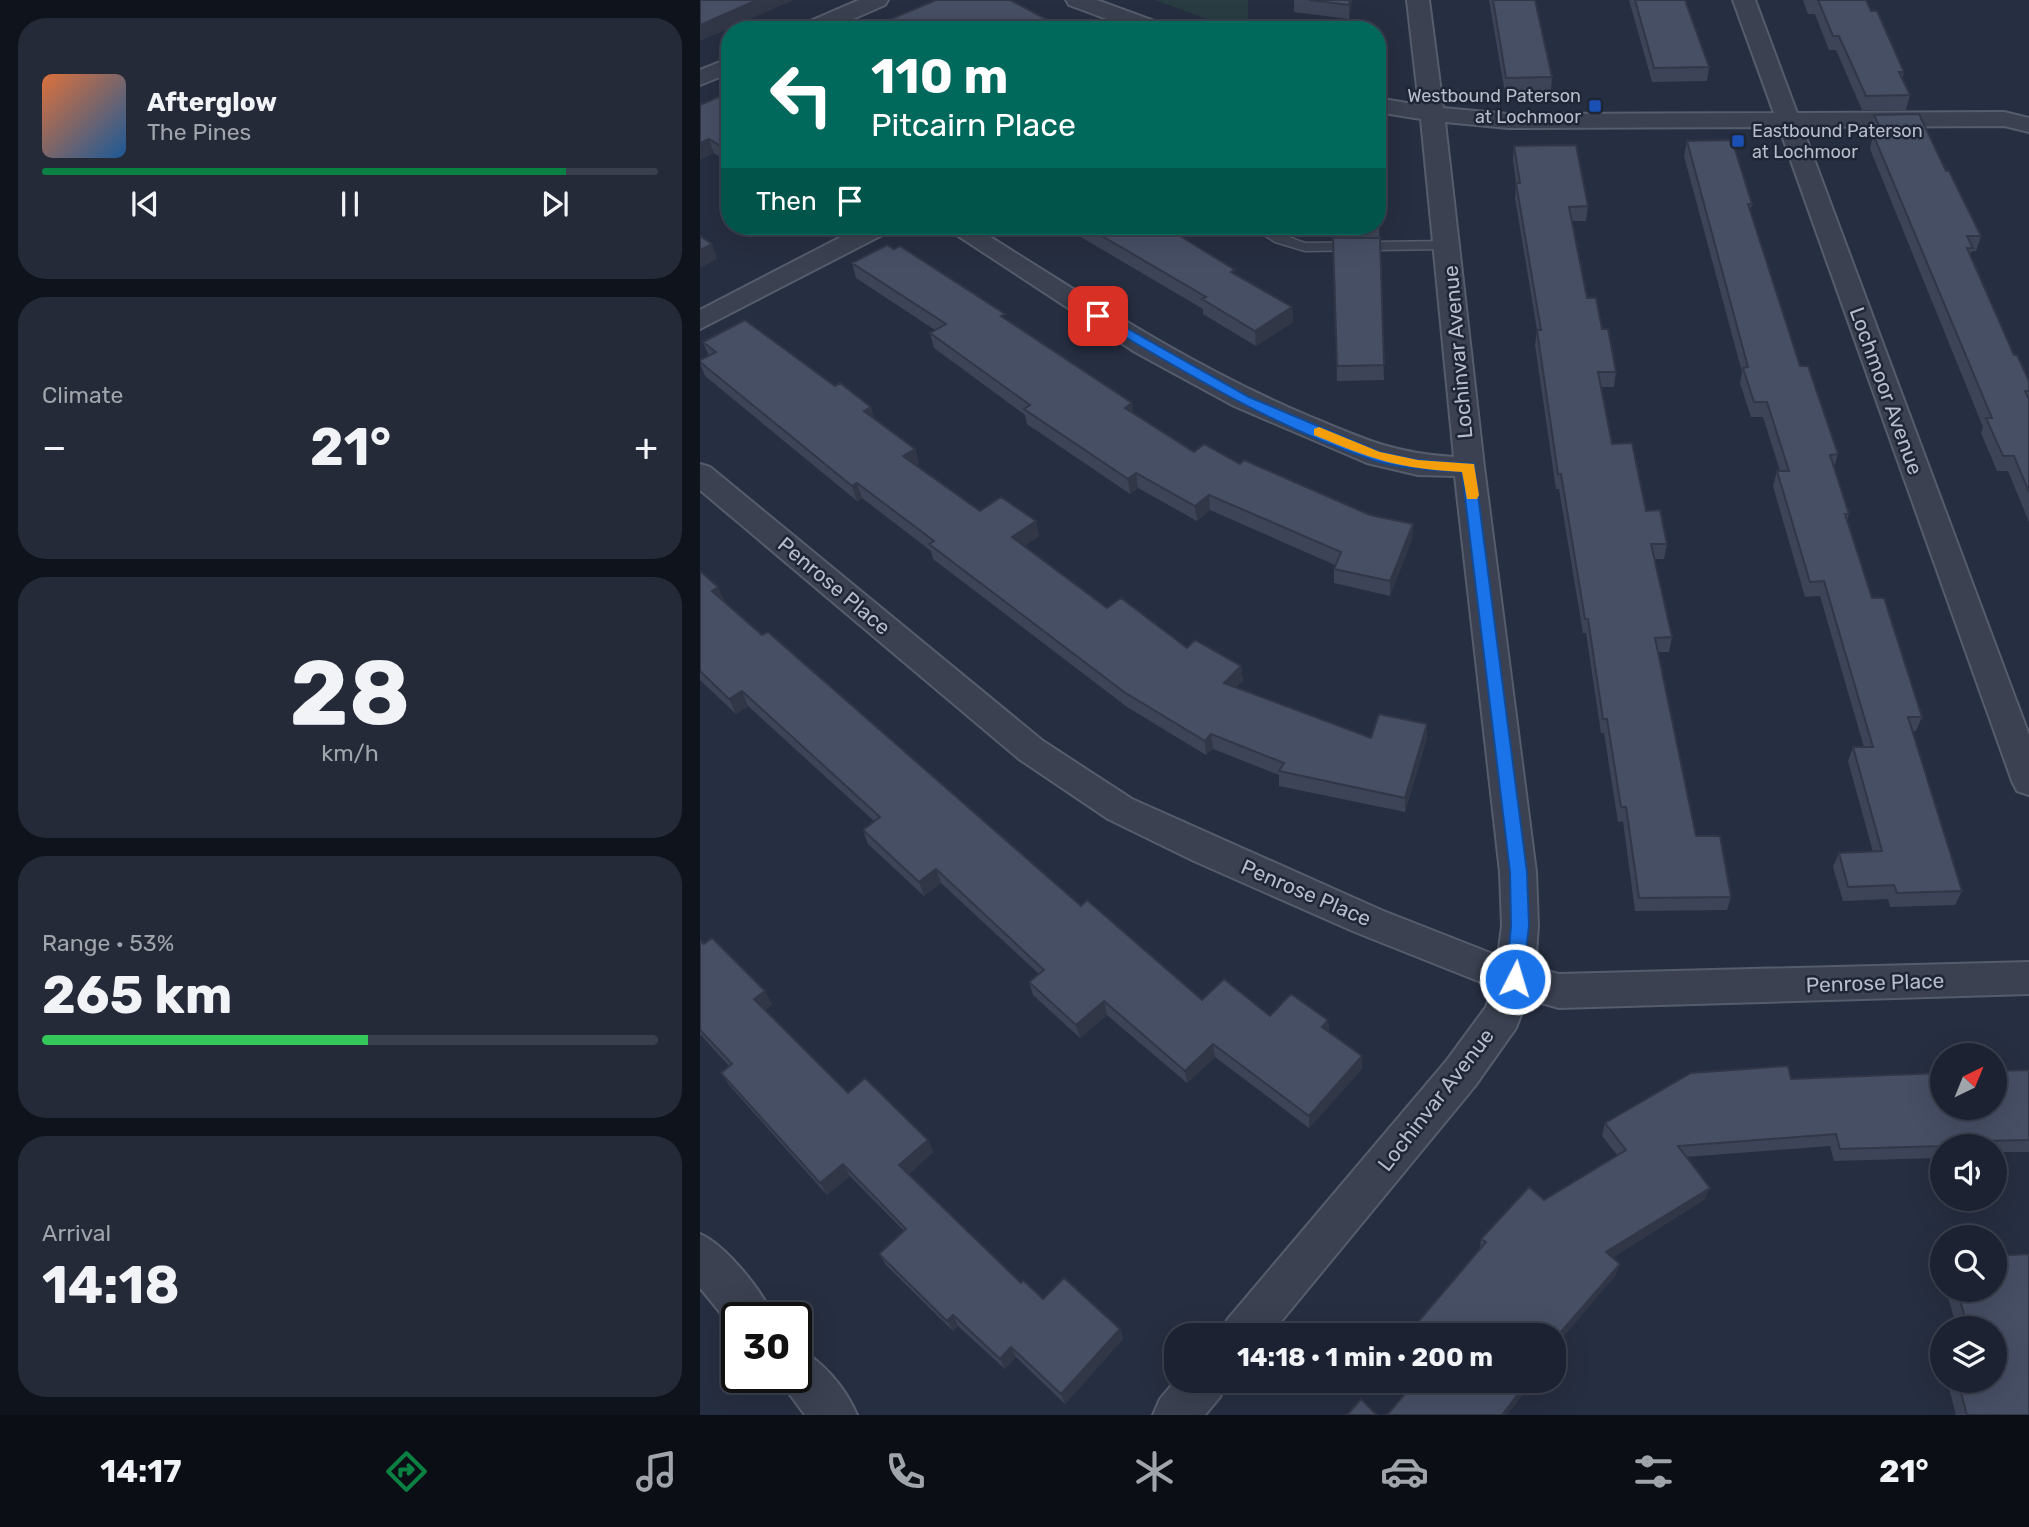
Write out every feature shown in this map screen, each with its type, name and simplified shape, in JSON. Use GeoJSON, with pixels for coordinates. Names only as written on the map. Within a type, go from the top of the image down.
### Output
{"type":"FeatureCollection","features":[{"type":"Feature","properties":{"kind":"street"},"geometry":{"type":"LineString","coordinates":[[829,21],[877,0]]}},
{"type":"Feature","properties":{"kind":"street"},"geometry":{"type":"LineString","coordinates":[[1077,0],[1133,21]]}},
{"type":"Feature","properties":{"kind":"street","name":"Lochinvar Avenue"},"geometry":{"type":"LineString","coordinates":[[1252,1323],[1461,1073],[1502,1016],[1515,979],[1520,926],[1518,872],[1469,467],[1448,245],[1418,0]]}},
{"type":"Feature","properties":{"kind":"street","name":"Lochmoor Avenue"},"geometry":{"type":"LineString","coordinates":[[1744,0],[2029,781]]}},
{"type":"Feature","properties":{"kind":"street"},"geometry":{"type":"LineString","coordinates":[[700,78],[721,69]]}},
{"type":"Feature","properties":{"kind":"street"},"geometry":{"type":"LineString","coordinates":[[1386,106],[1508,121],[2004,119],[2029,125]]}},
{"type":"Feature","properties":{"kind":"street"},"geometry":{"type":"LineString","coordinates":[[700,321],[864,235]]}},
{"type":"Feature","properties":{"kind":"street"},"geometry":{"type":"LineString","coordinates":[[970,235],[1145,346],[1244,400],[1377,456],[1418,465],[1469,467]]}},
{"type":"Feature","properties":{"kind":"street","name":"Penrose Place"},"geometry":{"type":"LineString","coordinates":[[700,474],[1031,750],[1120,809],[1368,921],[1515,979],[1559,991],[2029,978]]}},
{"type":"Feature","properties":{"kind":"street"},"geometry":{"type":"LineString","coordinates":[[700,1255],[739,1302]]}},
{"type":"Feature","properties":{"kind":"street"},"geometry":{"type":"LineString","coordinates":[[812,1389],[834,1415]]}},
{"type":"Feature","properties":{"kind":"street"},"geometry":{"type":"LineString","coordinates":[[1176,1415],[1194,1393]]}},
{"type":"Feature","properties":{"kind":"lane"},"geometry":{"type":"LineString","coordinates":[[1273,235],[1305,247],[1448,245]]}},
{"type":"Feature","properties":{"kind":"shaded area"},"geometry":{"type":"Polygon","coordinates":[[[1155,0],[1248,0],[1248,21],[1212,21],[1155,0]]]}},
{"type":"Feature","properties":{"kind":"building"},"geometry":{"type":"Polygon","coordinates":[[[700,0],[757,0],[700,25],[700,0]]]}},
{"type":"Feature","properties":{"kind":"building"},"geometry":{"type":"Polygon","coordinates":[[[936,0],[1010,0],[1050,21],[886,21],[936,0]]]}},
{"type":"Feature","properties":{"kind":"building"},"geometry":{"type":"Polygon","coordinates":[[[1309,0],[1350,0],[1349,5],[1309,0]]]}},
{"type":"Feature","properties":{"kind":"building"},"geometry":{"type":"Polygon","coordinates":[[[1493,0],[1535,0],[1552,77],[1506,78],[1493,0]]]}},
{"type":"Feature","properties":{"kind":"building"},"geometry":{"type":"Polygon","coordinates":[[[1635,0],[1685,0],[1709,67],[1654,68],[1635,0]]]}},
{"type":"Feature","properties":{"kind":"building"},"geometry":{"type":"Polygon","coordinates":[[[1818,0],[1866,0],[1871,11],[1877,11],[1904,72],[1899,72],[1910,95],[1866,96],[1839,36],[1833,36],[1818,0]]]}},
{"type":"Feature","properties":{"kind":"building"},"geometry":{"type":"Polygon","coordinates":[[[721,96],[721,146],[709,139],[700,143],[700,105],[721,96]]]}},
{"type":"Feature","properties":{"kind":"building"},"geometry":{"type":"Polygon","coordinates":[[[1919,114],[1981,236],[1967,236],[1973,248],[1967,248],[2014,355],[2017,355],[2029,381],[2029,391],[2025,391],[2029,399],[2029,492],[2014,456],[2003,456],[1986,418],[1992,418],[1873,134],[1883,134],[1874,115],[1919,114]]]}},
{"type":"Feature","properties":{"kind":"building"},"geometry":{"type":"Polygon","coordinates":[[[1732,140],[1752,204],[1748,204],[1800,366],[1808,366],[1838,454],[1830,455],[1849,514],[1845,514],[1872,598],[1884,598],[1922,717],[1908,717],[1962,891],[1897,893],[1894,885],[1848,887],[1839,853],[1882,851],[1853,747],[1873,747],[1824,581],[1810,582],[1777,471],[1789,471],[1767,402],[1754,402],[1743,368],[1748,367],[1687,141],[1732,140]]]}},
{"type":"Feature","properties":{"kind":"building"},"geometry":{"type":"Polygon","coordinates":[[[1576,145],[1588,206],[1569,207],[1587,298],[1596,298],[1602,329],[1608,329],[1616,372],[1598,372],[1612,444],[1632,443],[1646,511],[1660,510],[1667,544],[1651,544],[1672,637],[1655,638],[1696,836],[1720,836],[1731,897],[1639,898],[1626,807],[1621,807],[1607,719],[1603,719],[1588,619],[1585,619],[1561,474],[1558,474],[1537,330],[1541,330],[1516,183],[1520,183],[1514,146],[1576,145]]]}},
{"type":"Feature","properties":{"kind":"building"},"geometry":{"type":"Polygon","coordinates":[[[1100,235],[1179,235],[1235,270],[1231,272],[1292,307],[1255,331],[1202,299],[1206,297],[1100,235]]]}},
{"type":"Feature","properties":{"kind":"building"},"geometry":{"type":"Polygon","coordinates":[[[700,236],[712,244],[700,250],[700,236]]]}},
{"type":"Feature","properties":{"kind":"building"},"geometry":{"type":"Polygon","coordinates":[[[1333,238],[1380,238],[1384,365],[1337,366],[1333,238]]]}},
{"type":"Feature","properties":{"kind":"building"},"geometry":{"type":"Polygon","coordinates":[[[887,245],[894,249],[900,246],[1005,314],[1001,316],[1132,403],[1125,408],[1194,452],[1204,444],[1240,464],[1244,460],[1370,515],[1413,524],[1390,581],[1334,569],[1341,552],[1209,495],[1195,506],[1136,473],[1128,479],[1024,409],[1030,405],[930,333],[946,324],[852,263],[887,245]]]}},
{"type":"Feature","properties":{"kind":"building"},"geometry":{"type":"Polygon","coordinates":[[[745,320],[835,386],[840,383],[871,407],[864,411],[915,449],[903,456],[980,511],[1001,497],[1036,521],[1012,537],[1107,608],[1121,598],[1187,648],[1195,640],[1241,666],[1224,683],[1371,738],[1379,714],[1427,724],[1405,798],[1279,771],[1284,763],[1211,734],[1205,741],[1124,692],[929,544],[934,541],[857,483],[852,486],[700,362],[716,352],[703,342],[745,320]]]}},
{"type":"Feature","properties":{"kind":"building"},"geometry":{"type":"Polygon","coordinates":[[[700,571],[718,587],[712,591],[762,635],[768,632],[1081,906],[1087,900],[1202,1000],[1224,979],[1270,1016],[1291,994],[1328,1020],[1322,1027],[1362,1056],[1309,1116],[1213,1044],[1185,1071],[1104,1001],[1076,1025],[1029,982],[1044,970],[936,869],[919,882],[863,830],[880,817],[742,691],[729,699],[700,671],[700,571]]]}},
{"type":"Feature","properties":{"kind":"building"},"geometry":{"type":"Polygon","coordinates":[[[712,938],[765,991],[754,999],[848,1093],[865,1078],[928,1140],[899,1165],[1021,1283],[1023,1280],[1043,1299],[1064,1278],[1120,1329],[1061,1394],[1011,1347],[1000,1359],[953,1315],[947,1321],[879,1254],[906,1229],[843,1164],[820,1183],[721,1073],[732,1064],[700,1030],[700,940],[704,944],[712,938]]]}},
{"type":"Feature","properties":{"kind":"building"},"geometry":{"type":"Polygon","coordinates":[[[1788,1066],[1791,1079],[1930,1073],[1930,1120],[2007,1120],[2007,1071],[2029,1070],[2029,1140],[2007,1141],[2007,1134],[1930,1134],[1930,1146],[1840,1149],[1836,1134],[1678,1146],[1710,1188],[1606,1252],[1620,1264],[1566,1326],[1566,1323],[1417,1323],[1486,1242],[1481,1239],[1529,1187],[1544,1200],[1626,1150],[1605,1123],[1691,1073],[1788,1066]]]}},
{"type":"Feature","properties":{"kind":"building"},"geometry":{"type":"Polygon","coordinates":[[[2029,1254],[2029,1415],[1967,1415],[1961,1393],[2007,1393],[2007,1316],[1965,1316],[1960,1302],[2007,1302],[2007,1255],[2029,1254]]]}},
{"type":"Feature","properties":{"kind":"building"},"geometry":{"type":"Polygon","coordinates":[[[1406,1393],[1519,1393],[1502,1415],[1387,1415],[1406,1393]]]}},
{"type":"Feature","properties":{"kind":"building"},"geometry":{"type":"Polygon","coordinates":[[[1361,1399],[1377,1415],[1347,1415],[1361,1399]]]}},
{"type":"Feature","properties":{"kind":"slow traffic"},"geometry":{"type":"LineString","coordinates":[[1319,432],[1377,456],[1418,465],[1469,467],[1472,495]]}},
{"type":"Feature","properties":{"kind":"place","name":"Westbound Paterson at Lochmoor"},"geometry":{"type":"Point","coordinates":[1595,106]}},
{"type":"Feature","properties":{"kind":"place","name":"Eastbound Paterson at Lochmoor"},"geometry":{"type":"Point","coordinates":[1738,141]}},
{"type":"Feature","properties":{"kind":"route"},"geometry":{"type":"LineString","coordinates":[[1098,316],[1145,346],[1244,400],[1377,456],[1418,465],[1469,467],[1518,872],[1520,926],[1515,979]]}}]}
